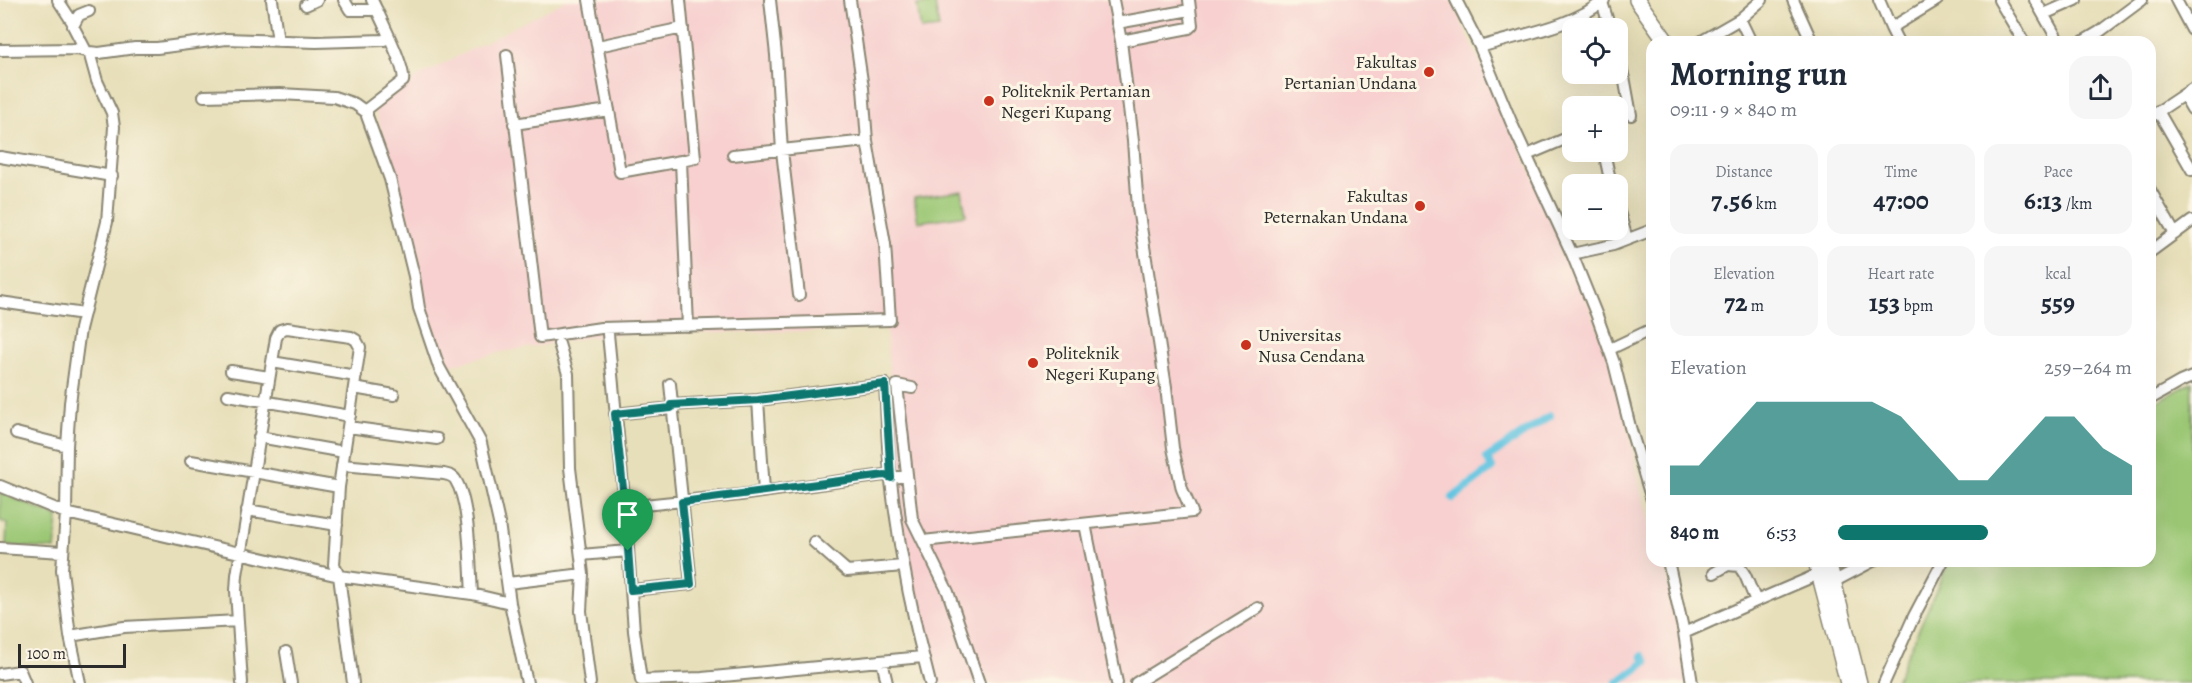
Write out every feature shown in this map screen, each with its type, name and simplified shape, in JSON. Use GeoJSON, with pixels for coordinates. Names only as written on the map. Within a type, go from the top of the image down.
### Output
{"type":"FeatureCollection","features":[{"type":"Feature","properties":{"kind":"highway"},"geometry":{"type":"LineString","coordinates":[[1637,0],[1663,36]]}},
{"type":"Feature","properties":{"kind":"highway"},"geometry":{"type":"LineString","coordinates":[[1649,0],[1659,11],[1674,36]]}},
{"type":"Feature","properties":{"kind":"highway"},"geometry":{"type":"LineString","coordinates":[[1829,567],[1859,683]]}},
{"type":"Feature","properties":{"kind":"highway"},"geometry":{"type":"LineString","coordinates":[[1818,568],[1848,683]]}},
{"type":"Feature","properties":{"kind":"street"},"geometry":{"type":"LineString","coordinates":[[58,0],[87,50],[97,81],[112,113],[114,127],[107,222],[84,314],[70,403],[67,446],[66,513],[62,552],[63,596],[80,683]]}},
{"type":"Feature","properties":{"kind":"street"},"geometry":{"type":"LineString","coordinates":[[272,0],[278,41]]}},
{"type":"Feature","properties":{"kind":"street"},"geometry":{"type":"LineString","coordinates":[[306,5],[317,0]]}},
{"type":"Feature","properties":{"kind":"street"},"geometry":{"type":"LineString","coordinates":[[344,0],[350,10],[374,5],[405,78],[373,103],[366,112]]}},
{"type":"Feature","properties":{"kind":"street"},"geometry":{"type":"LineString","coordinates":[[589,0],[620,172],[695,158],[680,0]]}},
{"type":"Feature","properties":{"kind":"street"},"geometry":{"type":"LineString","coordinates":[[770,0],[782,151],[799,295]]}},
{"type":"Feature","properties":{"kind":"street"},"geometry":{"type":"LineString","coordinates":[[507,55],[540,337],[601,328],[890,320],[885,244],[867,141],[863,88],[850,0]]}},
{"type":"Feature","properties":{"kind":"street"},"geometry":{"type":"LineString","coordinates":[[923,541],[1192,512],[1182,489],[1173,448],[1166,387],[1138,208],[1133,141],[1121,41],[1113,0]]}},
{"type":"Feature","properties":{"kind":"street"},"geometry":{"type":"LineString","coordinates":[[1456,0],[1480,47],[1512,124],[1572,254],[1610,349],[1646,480]]}},
{"type":"Feature","properties":{"kind":"street"},"geometry":{"type":"LineString","coordinates":[[1710,36],[1740,19],[1761,0]]}},
{"type":"Feature","properties":{"kind":"street"},"geometry":{"type":"LineString","coordinates":[[1793,0],[1809,36]]}},
{"type":"Feature","properties":{"kind":"street"},"geometry":{"type":"LineString","coordinates":[[1879,0],[1895,36]]}},
{"type":"Feature","properties":{"kind":"street"},"geometry":{"type":"LineString","coordinates":[[1891,28],[1937,0]]}},
{"type":"Feature","properties":{"kind":"street"},"geometry":{"type":"LineString","coordinates":[[1999,0],[2020,36]]}},
{"type":"Feature","properties":{"kind":"street"},"geometry":{"type":"LineString","coordinates":[[2035,0],[2056,36]]}},
{"type":"Feature","properties":{"kind":"street"},"geometry":{"type":"LineString","coordinates":[[2044,14],[2076,0]]}},
{"type":"Feature","properties":{"kind":"street"},"geometry":{"type":"LineString","coordinates":[[2092,36],[2142,0]]}},
{"type":"Feature","properties":{"kind":"street"},"geometry":{"type":"LineString","coordinates":[[2176,0],[2192,30]]}},
{"type":"Feature","properties":{"kind":"street"},"geometry":{"type":"LineString","coordinates":[[1480,47],[1574,18],[1603,1],[1607,18]]}},
{"type":"Feature","properties":{"kind":"street"},"geometry":{"type":"LineString","coordinates":[[1117,23],[1190,5],[1192,24],[1189,28],[1121,41]]}},
{"type":"Feature","properties":{"kind":"street"},"geometry":{"type":"LineString","coordinates":[[73,23],[79,15],[89,11]]}},
{"type":"Feature","properties":{"kind":"street"},"geometry":{"type":"LineString","coordinates":[[1740,19],[1748,36]]}},
{"type":"Feature","properties":{"kind":"street"},"geometry":{"type":"LineString","coordinates":[[598,46],[683,28]]}},
{"type":"Feature","properties":{"kind":"street"},"geometry":{"type":"LineString","coordinates":[[0,50],[19,48],[87,50],[99,53],[226,39],[384,40],[388,37]]}},
{"type":"Feature","properties":{"kind":"street"},"geometry":{"type":"LineString","coordinates":[[1625,84],[1631,115]]}},
{"type":"Feature","properties":{"kind":"street"},"geometry":{"type":"LineString","coordinates":[[2156,113],[2188,92],[2192,109]]}},
{"type":"Feature","properties":{"kind":"street"},"geometry":{"type":"LineString","coordinates":[[204,96],[280,94],[334,97],[355,104],[366,112],[390,179],[414,276],[419,308],[439,367],[481,443],[499,523],[510,603],[527,683]]}},
{"type":"Feature","properties":{"kind":"street"},"geometry":{"type":"LineString","coordinates":[[514,124],[609,110]]}},
{"type":"Feature","properties":{"kind":"street"},"geometry":{"type":"LineString","coordinates":[[2156,117],[2192,170]]}},
{"type":"Feature","properties":{"kind":"street"},"geometry":{"type":"LineString","coordinates":[[1527,155],[1562,140]]}},
{"type":"Feature","properties":{"kind":"street"},"geometry":{"type":"LineString","coordinates":[[733,155],[867,141]]}},
{"type":"Feature","properties":{"kind":"street"},"geometry":{"type":"LineString","coordinates":[[0,157],[112,176]]}},
{"type":"Feature","properties":{"kind":"street"},"geometry":{"type":"LineString","coordinates":[[681,161],[688,326]]}},
{"type":"Feature","properties":{"kind":"street"},"geometry":{"type":"LineString","coordinates":[[2156,201],[2175,234]]}},
{"type":"Feature","properties":{"kind":"street"},"geometry":{"type":"LineString","coordinates":[[2156,248],[2192,221]]}},
{"type":"Feature","properties":{"kind":"street"},"geometry":{"type":"LineString","coordinates":[[1628,239],[1646,234]]}},
{"type":"Feature","properties":{"kind":"street"},"geometry":{"type":"LineString","coordinates":[[1572,254],[1624,240]]}},
{"type":"Feature","properties":{"kind":"street"},"geometry":{"type":"LineString","coordinates":[[0,302],[84,314]]}},
{"type":"Feature","properties":{"kind":"street"},"geometry":{"type":"LineString","coordinates":[[242,683],[236,591],[269,377],[276,338],[283,328],[351,338],[358,343],[360,350],[339,487],[334,565],[339,576],[353,683]]}},
{"type":"Feature","properties":{"kind":"street"},"geometry":{"type":"LineString","coordinates":[[1610,349],[1646,332]]}},
{"type":"Feature","properties":{"kind":"street"},"geometry":{"type":"LineString","coordinates":[[608,334],[641,681],[702,678],[922,657]]}},
{"type":"Feature","properties":{"kind":"street"},"geometry":{"type":"LineString","coordinates":[[560,344],[567,374],[570,468],[583,574],[580,611],[590,683]]}},
{"type":"Feature","properties":{"kind":"street"},"geometry":{"type":"LineString","coordinates":[[272,362],[356,376]]}},
{"type":"Feature","properties":{"kind":"street"},"geometry":{"type":"LineString","coordinates":[[231,370],[269,377]]}},
{"type":"Feature","properties":{"kind":"street"},"geometry":{"type":"LineString","coordinates":[[2156,390],[2192,372]]}},
{"type":"Feature","properties":{"kind":"street"},"geometry":{"type":"LineString","coordinates":[[2156,396],[2192,378]]}},
{"type":"Feature","properties":{"kind":"street"},"geometry":{"type":"LineString","coordinates":[[631,590],[691,584],[670,384]]}},
{"type":"Feature","properties":{"kind":"street"},"geometry":{"type":"LineString","coordinates":[[615,414],[758,400],[885,384],[891,478],[903,566],[922,657],[930,683]]}},
{"type":"Feature","properties":{"kind":"street"},"geometry":{"type":"LineString","coordinates":[[912,388],[897,385],[912,519],[948,592],[979,683]]}},
{"type":"Feature","properties":{"kind":"street"},"geometry":{"type":"LineString","coordinates":[[354,388],[394,395]]}},
{"type":"Feature","properties":{"kind":"street"},"geometry":{"type":"LineString","coordinates":[[228,395],[437,439]]}},
{"type":"Feature","properties":{"kind":"street"},"geometry":{"type":"LineString","coordinates":[[758,400],[764,491]]}},
{"type":"Feature","properties":{"kind":"street"},"geometry":{"type":"LineString","coordinates":[[16,432],[67,446]]}},
{"type":"Feature","properties":{"kind":"street"},"geometry":{"type":"LineString","coordinates":[[259,437],[344,452]]}},
{"type":"Feature","properties":{"kind":"street"},"geometry":{"type":"LineString","coordinates":[[191,461],[339,487]]}},
{"type":"Feature","properties":{"kind":"street"},"geometry":{"type":"LineString","coordinates":[[342,465],[444,474],[454,478],[464,506],[472,594]]}},
{"type":"Feature","properties":{"kind":"street"},"geometry":{"type":"LineString","coordinates":[[625,507],[682,502],[885,475],[891,478],[907,476]]}},
{"type":"Feature","properties":{"kind":"street"},"geometry":{"type":"LineString","coordinates":[[0,486],[66,513],[339,576],[472,594],[510,603]]}},
{"type":"Feature","properties":{"kind":"street"},"geometry":{"type":"LineString","coordinates":[[247,510],[338,525]]}},
{"type":"Feature","properties":{"kind":"street"},"geometry":{"type":"LineString","coordinates":[[1085,524],[1117,683]]}},
{"type":"Feature","properties":{"kind":"street"},"geometry":{"type":"LineString","coordinates":[[814,542],[847,571],[903,566]]}},
{"type":"Feature","properties":{"kind":"street"},"geometry":{"type":"LineString","coordinates":[[0,548],[62,552]]}},
{"type":"Feature","properties":{"kind":"street"},"geometry":{"type":"LineString","coordinates":[[581,555],[628,551]]}},
{"type":"Feature","properties":{"kind":"street"},"geometry":{"type":"LineString","coordinates":[[1669,567],[1692,683]]}},
{"type":"Feature","properties":{"kind":"street"},"geometry":{"type":"LineString","coordinates":[[1714,573],[1724,567]]}},
{"type":"Feature","properties":{"kind":"street"},"geometry":{"type":"LineString","coordinates":[[1740,567],[1756,602]]}},
{"type":"Feature","properties":{"kind":"street"},"geometry":{"type":"LineString","coordinates":[[1833,582],[1862,567]]}},
{"type":"Feature","properties":{"kind":"street"},"geometry":{"type":"LineString","coordinates":[[1884,683],[1914,616],[1940,567]]}},
{"type":"Feature","properties":{"kind":"street"},"geometry":{"type":"LineString","coordinates":[[1891,683],[1930,596],[1946,567]]}},
{"type":"Feature","properties":{"kind":"street"},"geometry":{"type":"LineString","coordinates":[[1684,633],[1756,602],[1818,568]]}},
{"type":"Feature","properties":{"kind":"street"},"geometry":{"type":"LineString","coordinates":[[508,583],[583,574]]}},
{"type":"Feature","properties":{"kind":"street"},"geometry":{"type":"LineString","coordinates":[[1137,683],[1258,608]]}},
{"type":"Feature","properties":{"kind":"street"},"geometry":{"type":"LineString","coordinates":[[70,636],[124,627],[238,621]]}},
{"type":"Feature","properties":{"kind":"street"},"geometry":{"type":"LineString","coordinates":[[286,652],[291,683]]}},
{"type":"Feature","properties":{"kind":"street"},"geometry":{"type":"LineString","coordinates":[[882,661],[887,683]]}},
{"type":"Feature","properties":{"kind":"street"},"geometry":{"type":"LineString","coordinates":[[0,674],[20,671],[25,683]]}},
{"type":"Feature","properties":{"kind":"shaded area","name":"Universitas Nusa Cendana"},"geometry":{"type":"Polygon","coordinates":[[[567,0],[1451,0],[1557,227],[1595,320],[1622,396],[1646,508],[1646,567],[1665,567],[1689,683],[934,683],[917,609],[898,487],[886,327],[824,331],[629,333],[502,352],[446,366],[423,298],[419,258],[393,163],[374,108],[418,77],[567,0]]]}},
{"type":"Feature","properties":{"kind":"green space"},"geometry":{"type":"Polygon","coordinates":[[[935,3],[939,28],[921,30],[917,5],[935,3]]]}},
{"type":"Feature","properties":{"kind":"green space"},"geometry":{"type":"Polygon","coordinates":[[[962,191],[966,215],[918,222],[914,198],[962,191]]]}},
{"type":"Feature","properties":{"kind":"green space"},"geometry":{"type":"Polygon","coordinates":[[[2192,382],[2192,683],[1895,683],[1946,567],[2156,567],[2156,403],[2192,382]]]}},
{"type":"Feature","properties":{"kind":"green space"},"geometry":{"type":"Polygon","coordinates":[[[0,492],[58,517],[55,549],[6,546],[7,523],[0,521],[0,492]]]}},
{"type":"Feature","properties":{"kind":"green space"},"geometry":{"type":"Polygon","coordinates":[[[1837,567],[1853,567],[1839,574],[1837,567]]]}},
{"type":"Feature","properties":{"kind":"waterway"},"geometry":{"type":"LineString","coordinates":[[1453,498],[1492,468],[1487,458],[1550,416]]}},
{"type":"Feature","properties":{"kind":"waterway"},"geometry":{"type":"LineString","coordinates":[[1617,683],[1646,662],[1642,656]]}},
{"type":"Feature","properties":{"kind":"place","name":"Fakultas Pertanian Undana"},"geometry":{"type":"Point","coordinates":[1429,72]}},
{"type":"Feature","properties":{"kind":"place","name":"Politeknik Pertanian Negeri Kupang"},"geometry":{"type":"Point","coordinates":[989,101]}},
{"type":"Feature","properties":{"kind":"place","name":"Fakultas Peternakan Undana"},"geometry":{"type":"Point","coordinates":[1420,206]}},
{"type":"Feature","properties":{"kind":"place","name":"Universitas Nusa Cendana"},"geometry":{"type":"Point","coordinates":[1246,345]}},
{"type":"Feature","properties":{"kind":"place","name":"Politeknik Negeri Kupang"},"geometry":{"type":"Point","coordinates":[1033,363]}},
{"type":"Feature","properties":{"kind":"route"},"geometry":{"type":"LineString","coordinates":[[885,384],[891,478],[885,475],[682,502],[691,584],[631,590],[628,551],[615,414],[671,408],[671,405],[758,400],[885,384]]}}]}
